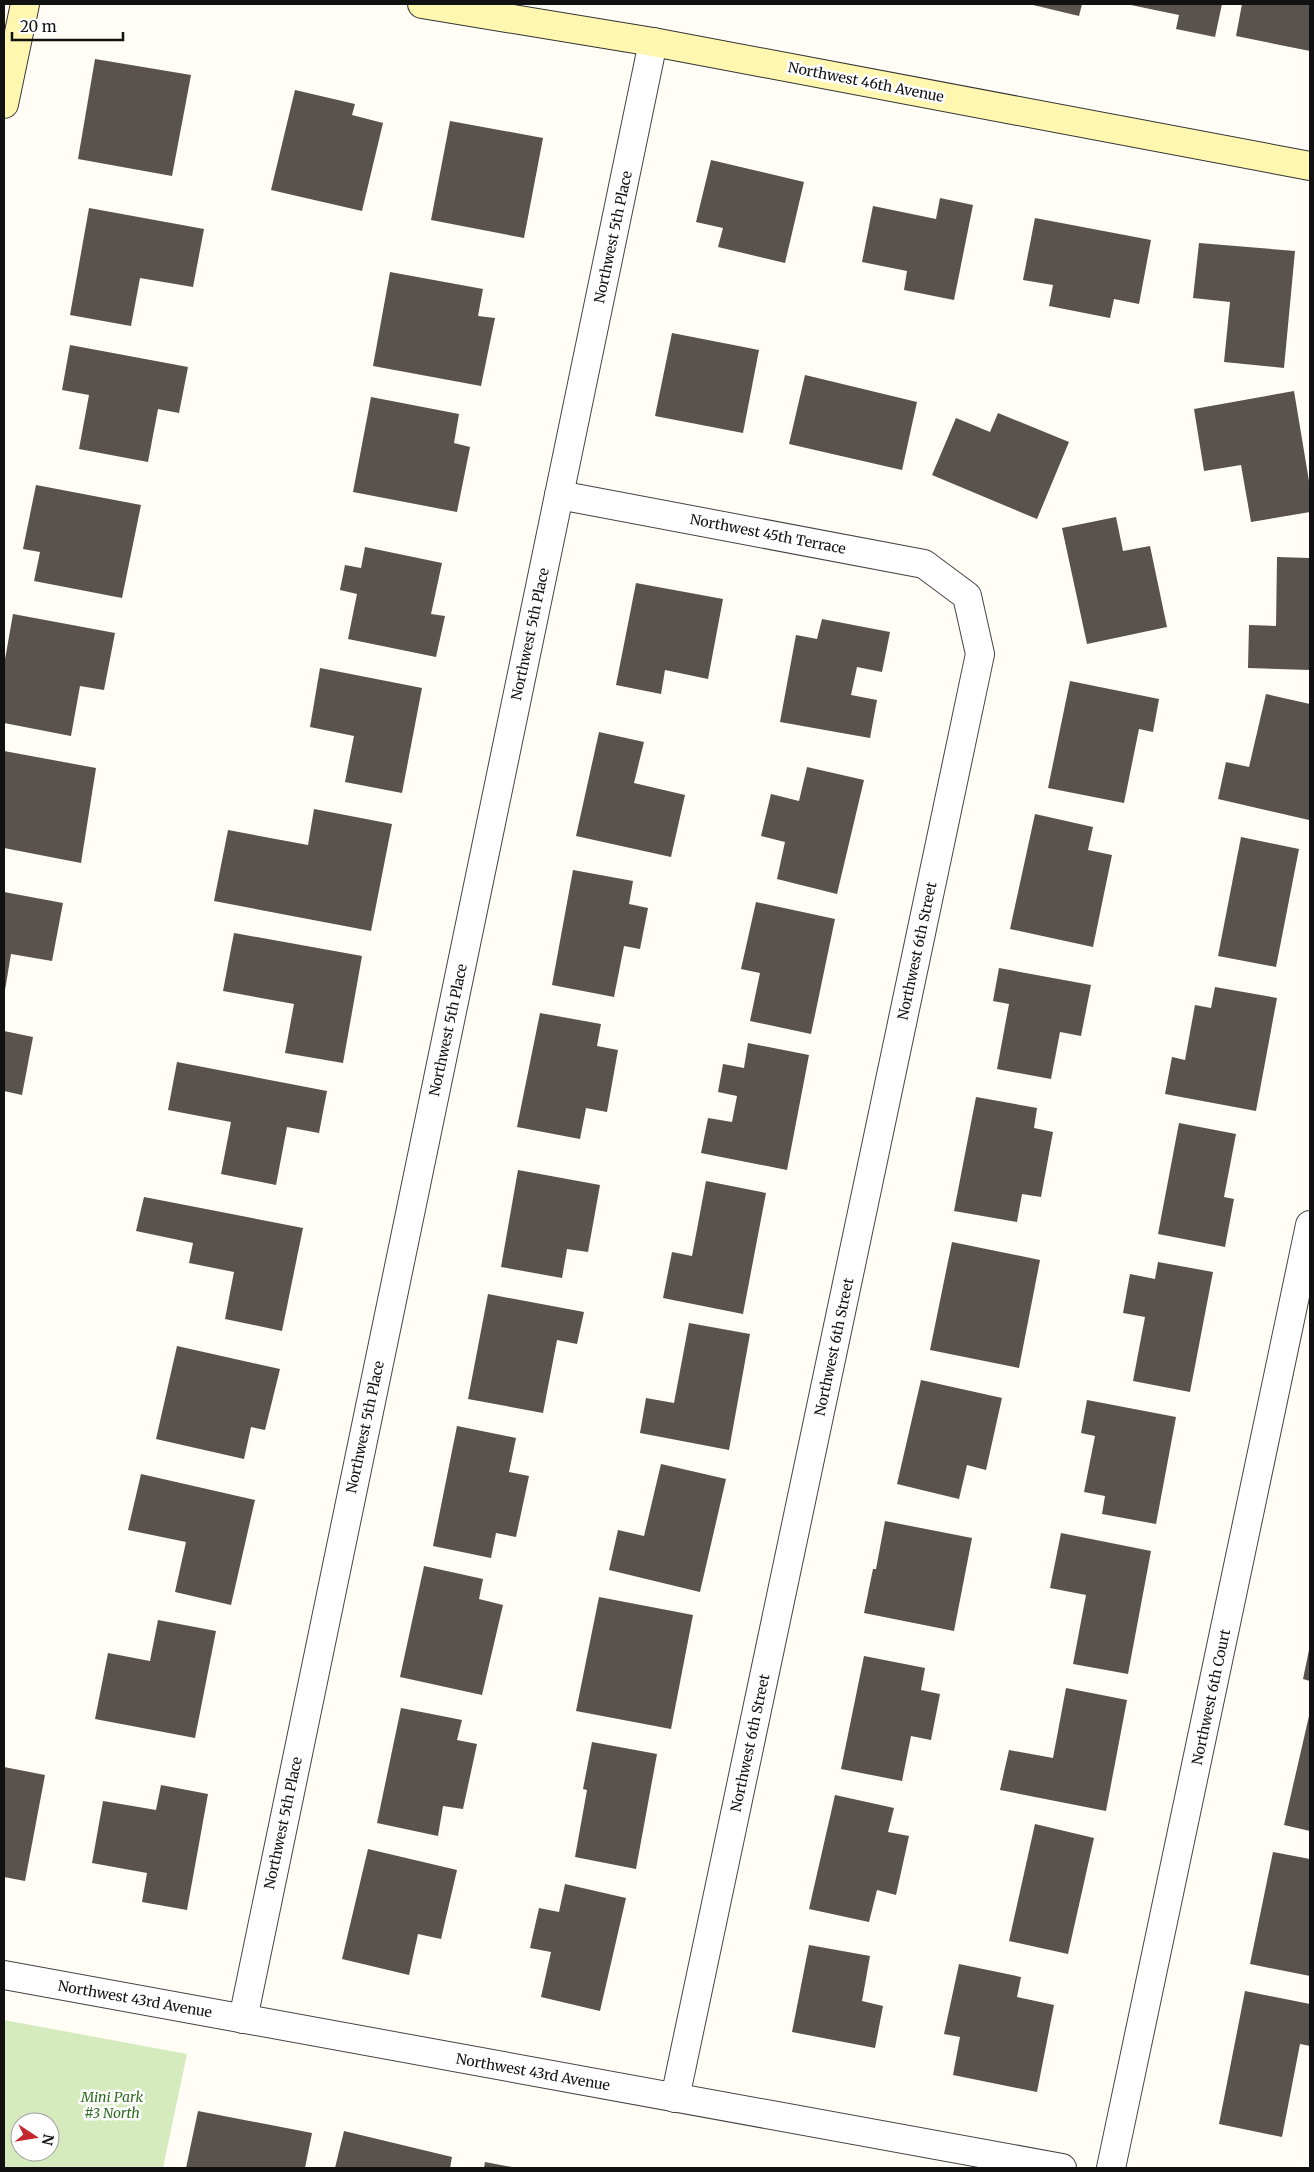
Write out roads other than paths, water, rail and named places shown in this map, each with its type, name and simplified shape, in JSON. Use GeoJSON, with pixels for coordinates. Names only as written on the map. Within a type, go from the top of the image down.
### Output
{"type":"FeatureCollection","features":[{"type":"Feature","properties":{"kind":"street"},"geometry":{"type":"LineString","coordinates":[[4,104],[25,4]]}},
{"type":"Feature","properties":{"kind":"street","name":"Northwest 46th Avenue"},"geometry":{"type":"LineString","coordinates":[[422,4],[653,42],[1310,166]]}},
{"type":"Feature","properties":{"kind":"street","name":"Northwest 5th Place"},"geometry":{"type":"LineString","coordinates":[[243,2018],[653,42]]}},
{"type":"Feature","properties":{"kind":"street","name":"Northwest 45th Terrace"},"geometry":{"type":"LineString","coordinates":[[559,495],[924,564],[967,596]]}},
{"type":"Feature","properties":{"kind":"street","name":"Northwest 6th Street"},"geometry":{"type":"LineString","coordinates":[[675,2098],[980,654],[967,596]]}},
{"type":"Feature","properties":{"kind":"street","name":"Northwest 6th Court"},"geometry":{"type":"LineString","coordinates":[[1112,2168],[1310,1226]]}},
{"type":"Feature","properties":{"kind":"street","name":"Northwest 43rd Avenue"},"geometry":{"type":"LineString","coordinates":[[4,1976],[1062,2168]]}},
{"type":"Feature","properties":{"kind":"park label","name":"Mini Park #3 North"},"geometry":{"type":"Point","coordinates":[112,2106]}}]}
